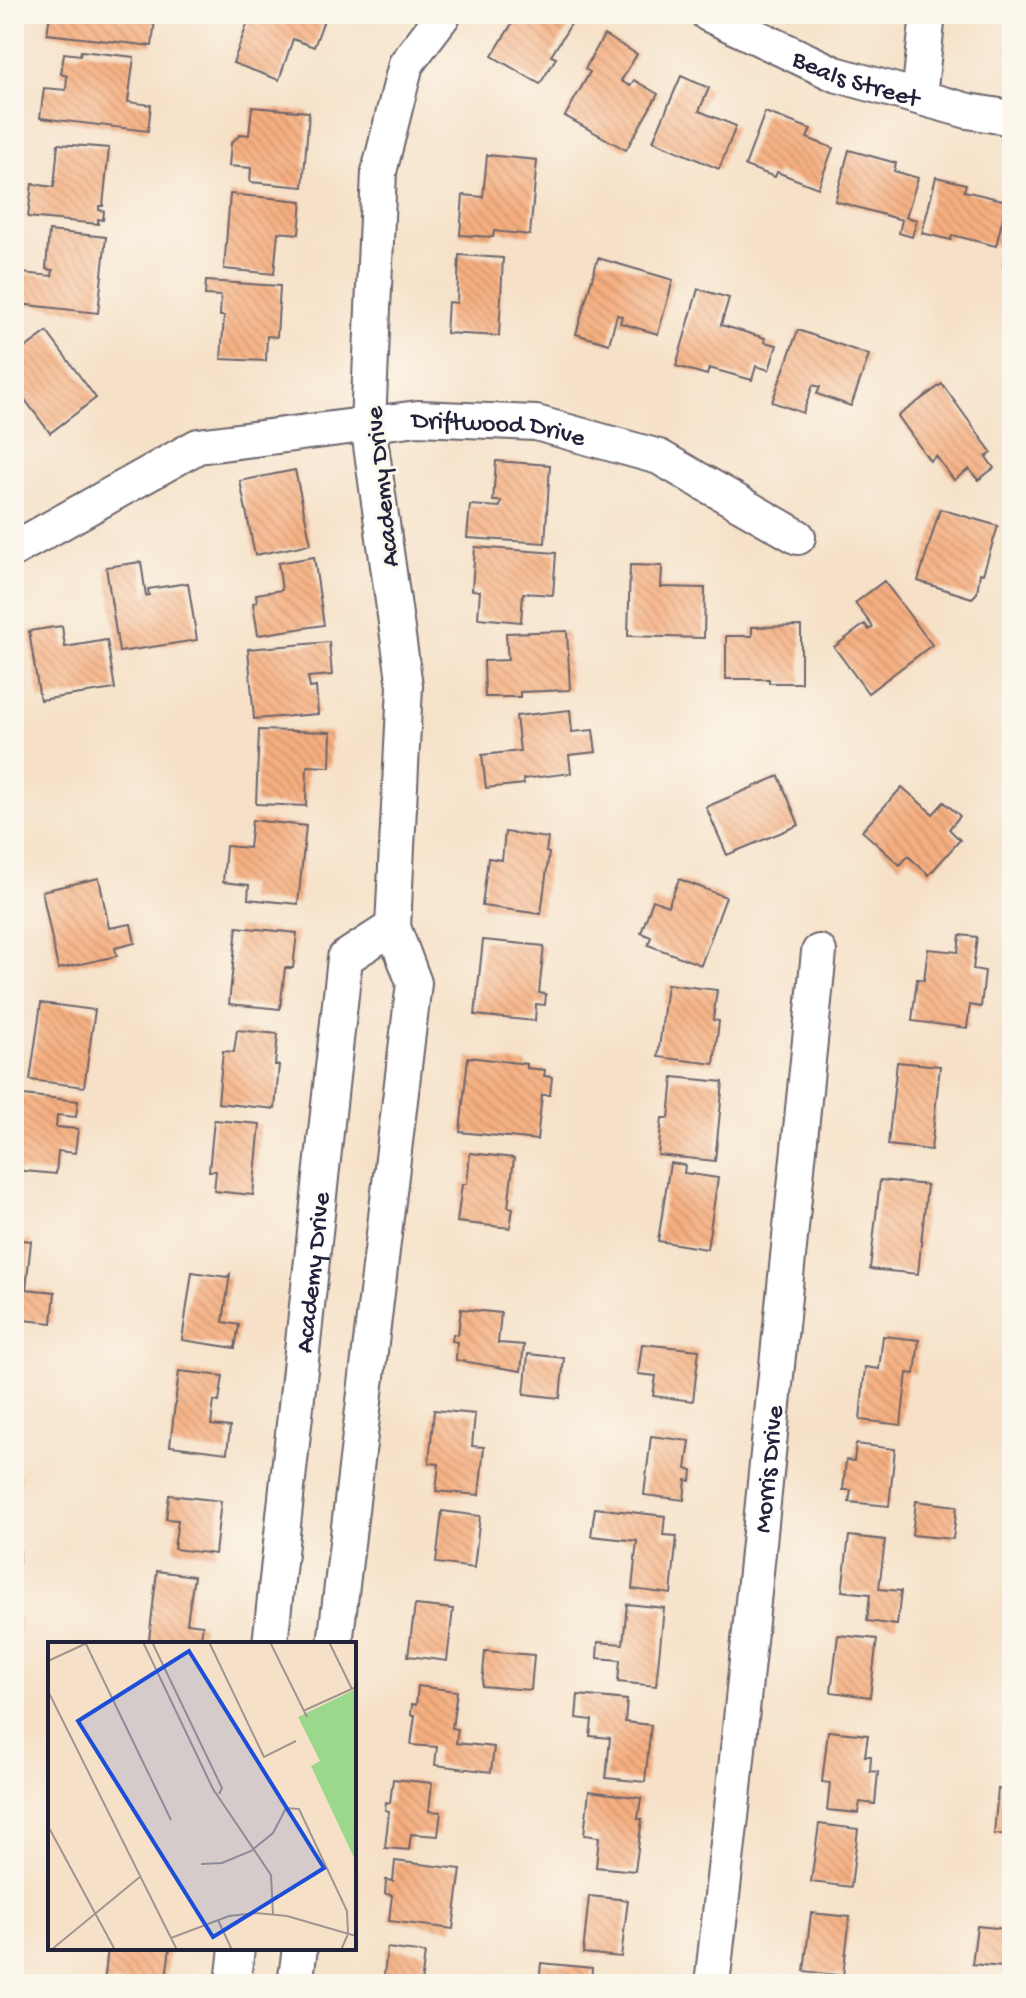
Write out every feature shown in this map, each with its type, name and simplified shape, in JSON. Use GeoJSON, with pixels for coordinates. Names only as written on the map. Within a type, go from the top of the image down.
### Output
{"type":"FeatureCollection","features":[{"type":"Feature","properties":{"kind":"street","name":"Academy Drive"},"geometry":{"type":"LineString","coordinates":[[335,1642],[414,983],[393,927],[405,686],[368,424],[379,172],[406,64],[444,14]]}},
{"type":"Feature","properties":{"kind":"street","name":"Beals Street"},"geometry":{"type":"LineString","coordinates":[[708,14],[835,74],[968,111],[1012,118]]}},
{"type":"Feature","properties":{"kind":"street"},"geometry":{"type":"LineString","coordinates":[[919,97],[928,14]]}},
{"type":"Feature","properties":{"kind":"street","name":"Driftwood Drive"},"geometry":{"type":"LineString","coordinates":[[14,549],[198,446],[418,418],[536,423],[659,457],[798,537]]}},
{"type":"Feature","properties":{"kind":"street","name":"Academy Drive"},"geometry":{"type":"LineString","coordinates":[[270,1642],[345,958],[393,927]]}},
{"type":"Feature","properties":{"kind":"street","name":"Morris Drive"},"geometry":{"type":"LineString","coordinates":[[712,1984],[819,952]]}},
{"type":"Feature","properties":{"kind":"street"},"geometry":{"type":"LineString","coordinates":[[233,1984],[237,1950]]}},
{"type":"Feature","properties":{"kind":"street"},"geometry":{"type":"LineString","coordinates":[[295,1984],[300,1950]]}},
{"type":"Feature","properties":{"kind":"building"},"geometry":{"type":"Polygon","coordinates":[[[50,14],[140,14],[139,17],[155,19],[152,46],[47,34],[50,14]]]}},
{"type":"Feature","properties":{"kind":"building"},"geometry":{"type":"Polygon","coordinates":[[[251,14],[317,14],[325,17],[314,47],[293,39],[279,80],[233,63],[251,14]]]}},
{"type":"Feature","properties":{"kind":"building"},"geometry":{"type":"Polygon","coordinates":[[[518,14],[576,16],[551,56],[556,58],[540,84],[492,56],[518,14]]]}},
{"type":"Feature","properties":{"kind":"building"},"geometry":{"type":"Polygon","coordinates":[[[1012,31],[1012,52],[1008,51],[1012,31]]]}},
{"type":"Feature","properties":{"kind":"building"},"geometry":{"type":"Polygon","coordinates":[[[604,35],[637,54],[621,81],[630,86],[634,80],[658,94],[626,150],[565,116],[590,72],[585,69],[604,35]]]}},
{"type":"Feature","properties":{"kind":"building"},"geometry":{"type":"Polygon","coordinates":[[[81,51],[134,57],[128,102],[151,105],[148,131],[40,118],[44,88],[66,90],[67,76],[61,74],[64,53],[80,55],[81,51]]]}},
{"type":"Feature","properties":{"kind":"building"},"geometry":{"type":"Polygon","coordinates":[[[681,76],[709,88],[699,111],[736,126],[719,169],[653,141],[681,76]]]}},
{"type":"Feature","properties":{"kind":"building"},"geometry":{"type":"Polygon","coordinates":[[[252,107],[309,112],[303,187],[250,182],[251,168],[229,166],[231,143],[241,134],[249,135],[252,107]]]}},
{"type":"Feature","properties":{"kind":"building"},"geometry":{"type":"Polygon","coordinates":[[[765,112],[811,129],[807,138],[833,148],[818,188],[777,172],[775,177],[745,166],[765,112]]]}},
{"type":"Feature","properties":{"kind":"building"},"geometry":{"type":"Polygon","coordinates":[[[58,144],[109,148],[103,206],[99,206],[99,210],[104,211],[103,220],[98,219],[98,224],[28,217],[32,184],[54,187],[58,144]]]}},
{"type":"Feature","properties":{"kind":"building"},"geometry":{"type":"Polygon","coordinates":[[[849,150],[896,163],[894,171],[918,178],[906,217],[917,220],[912,237],[899,233],[902,220],[835,201],[849,150]]]}},
{"type":"Feature","properties":{"kind":"building"},"geometry":{"type":"Polygon","coordinates":[[[487,155],[537,160],[530,235],[494,231],[493,237],[460,235],[463,195],[483,197],[487,155]]]}},
{"type":"Feature","properties":{"kind":"building"},"geometry":{"type":"Polygon","coordinates":[[[936,177],[966,184],[964,191],[1007,201],[996,246],[952,235],[951,240],[922,233],[936,177]]]}},
{"type":"Feature","properties":{"kind":"building"},"geometry":{"type":"Polygon","coordinates":[[[230,194],[302,201],[299,234],[278,232],[274,274],[224,269],[230,194]]]}},
{"type":"Feature","properties":{"kind":"building"},"geometry":{"type":"Polygon","coordinates":[[[49,231],[106,237],[98,313],[19,304],[22,273],[52,276],[53,270],[46,269],[49,231]]]}},
{"type":"Feature","properties":{"kind":"building"},"geometry":{"type":"Polygon","coordinates":[[[1007,235],[1012,235],[1010,268],[1003,267],[1007,235]]]}},
{"type":"Feature","properties":{"kind":"building"},"geometry":{"type":"Polygon","coordinates":[[[459,255],[503,258],[499,336],[446,333],[448,302],[457,303],[459,255]]]}},
{"type":"Feature","properties":{"kind":"building"},"geometry":{"type":"Polygon","coordinates":[[[598,258],[673,280],[658,334],[620,323],[622,316],[617,315],[609,344],[576,334],[598,258]]]}},
{"type":"Feature","properties":{"kind":"building"},"geometry":{"type":"Polygon","coordinates":[[[206,281],[280,286],[277,337],[267,336],[266,361],[221,359],[224,316],[220,316],[221,296],[205,295],[206,281]]]}},
{"type":"Feature","properties":{"kind":"building"},"geometry":{"type":"Polygon","coordinates":[[[698,289],[729,298],[721,325],[765,338],[764,342],[777,345],[769,370],[756,366],[752,380],[709,368],[707,375],[676,366],[698,289]]]}},
{"type":"Feature","properties":{"kind":"building"},"geometry":{"type":"Polygon","coordinates":[[[798,330],[869,355],[851,406],[817,394],[820,387],[813,385],[803,413],[772,402],[798,330]]]}},
{"type":"Feature","properties":{"kind":"building"},"geometry":{"type":"Polygon","coordinates":[[[47,332],[96,398],[50,433],[17,389],[24,384],[14,370],[14,356],[47,332]]]}},
{"type":"Feature","properties":{"kind":"building"},"geometry":{"type":"Polygon","coordinates":[[[942,384],[992,453],[986,457],[994,468],[978,480],[969,469],[954,480],[936,456],[930,461],[898,416],[942,384]]]}},
{"type":"Feature","properties":{"kind":"building"},"geometry":{"type":"Polygon","coordinates":[[[496,461],[550,465],[545,543],[467,538],[470,505],[500,507],[501,501],[493,501],[496,461]]]}},
{"type":"Feature","properties":{"kind":"building"},"geometry":{"type":"Polygon","coordinates":[[[295,470],[311,544],[255,555],[240,481],[295,470]]]}},
{"type":"Feature","properties":{"kind":"building"},"geometry":{"type":"Polygon","coordinates":[[[940,509],[998,526],[983,574],[980,573],[977,593],[972,598],[918,581],[940,509]]]}},
{"type":"Feature","properties":{"kind":"building"},"geometry":{"type":"Polygon","coordinates":[[[475,547],[556,553],[553,595],[523,593],[521,622],[478,618],[480,591],[472,590],[475,547]]]}},
{"type":"Feature","properties":{"kind":"building"},"geometry":{"type":"Polygon","coordinates":[[[314,557],[324,625],[258,635],[253,603],[257,602],[256,594],[282,590],[278,563],[314,557]]]}},
{"type":"Feature","properties":{"kind":"building"},"geometry":{"type":"Polygon","coordinates":[[[141,562],[146,596],[149,595],[148,589],[188,583],[197,640],[119,652],[106,567],[141,562]]]}},
{"type":"Feature","properties":{"kind":"building"},"geometry":{"type":"Polygon","coordinates":[[[630,565],[662,566],[661,587],[705,588],[704,638],[628,636],[630,565]]]}},
{"type":"Feature","properties":{"kind":"building"},"geometry":{"type":"Polygon","coordinates":[[[884,581],[932,645],[868,693],[834,647],[865,624],[869,630],[873,627],[855,603],[884,581]]]}},
{"type":"Feature","properties":{"kind":"building"},"geometry":{"type":"Polygon","coordinates":[[[62,626],[65,647],[107,640],[115,689],[40,700],[29,631],[62,626]]]}},
{"type":"Feature","properties":{"kind":"building"},"geometry":{"type":"Polygon","coordinates":[[[801,626],[801,683],[726,679],[726,636],[752,636],[752,627],[801,626]]]}},
{"type":"Feature","properties":{"kind":"building"},"geometry":{"type":"Polygon","coordinates":[[[567,631],[570,690],[520,692],[520,697],[485,697],[484,661],[508,660],[506,633],[567,631]]]}},
{"type":"Feature","properties":{"kind":"building"},"geometry":{"type":"Polygon","coordinates":[[[329,642],[332,675],[308,677],[310,688],[316,687],[318,714],[254,719],[248,649],[329,642]]]}},
{"type":"Feature","properties":{"kind":"building"},"geometry":{"type":"Polygon","coordinates":[[[570,710],[572,732],[593,730],[596,752],[569,755],[571,773],[523,779],[524,784],[486,788],[482,755],[520,751],[516,716],[570,710]]]}},
{"type":"Feature","properties":{"kind":"building"},"geometry":{"type":"Polygon","coordinates":[[[259,730],[331,732],[330,767],[307,766],[306,806],[256,804],[259,730]]]}},
{"type":"Feature","properties":{"kind":"building"},"geometry":{"type":"Polygon","coordinates":[[[779,776],[799,825],[727,855],[706,807],[779,776]]]}},
{"type":"Feature","properties":{"kind":"building"},"geometry":{"type":"Polygon","coordinates":[[[902,787],[933,814],[944,802],[960,816],[949,829],[960,840],[929,875],[908,856],[900,865],[862,831],[902,787]]]}},
{"type":"Feature","properties":{"kind":"building"},"geometry":{"type":"Polygon","coordinates":[[[252,820],[306,826],[298,904],[248,899],[249,885],[223,882],[226,846],[249,848],[252,820]]]}},
{"type":"Feature","properties":{"kind":"building"},"geometry":{"type":"Polygon","coordinates":[[[505,832],[548,838],[541,914],[482,906],[488,858],[502,860],[505,832]]]}},
{"type":"Feature","properties":{"kind":"building"},"geometry":{"type":"Polygon","coordinates":[[[99,878],[109,928],[131,924],[135,943],[115,948],[117,956],[58,969],[42,891],[99,878]]]}},
{"type":"Feature","properties":{"kind":"building"},"geometry":{"type":"Polygon","coordinates":[[[679,879],[726,897],[701,965],[648,945],[651,937],[641,933],[653,900],[668,906],[679,879]]]}},
{"type":"Feature","properties":{"kind":"building"},"geometry":{"type":"Polygon","coordinates":[[[237,927],[297,933],[293,968],[285,968],[280,1009],[229,1004],[237,927]]]}},
{"type":"Feature","properties":{"kind":"building"},"geometry":{"type":"Polygon","coordinates":[[[960,935],[977,937],[973,969],[985,971],[981,1007],[970,1005],[967,1028],[912,1021],[917,979],[924,980],[928,949],[958,952],[960,935]]]}},
{"type":"Feature","properties":{"kind":"building"},"geometry":{"type":"Polygon","coordinates":[[[483,940],[544,946],[539,993],[546,994],[545,1005],[536,1004],[535,1021],[475,1015],[483,940]]]}},
{"type":"Feature","properties":{"kind":"building"},"geometry":{"type":"Polygon","coordinates":[[[667,984],[717,990],[713,1020],[719,1021],[714,1064],[658,1057],[667,984]]]}},
{"type":"Feature","properties":{"kind":"building"},"geometry":{"type":"Polygon","coordinates":[[[41,1003],[95,1010],[84,1087],[30,1080],[41,1003]]]}},
{"type":"Feature","properties":{"kind":"building"},"geometry":{"type":"Polygon","coordinates":[[[237,1030],[278,1034],[275,1109],[218,1103],[223,1051],[234,1052],[237,1030]]]}},
{"type":"Feature","properties":{"kind":"building"},"geometry":{"type":"Polygon","coordinates":[[[468,1057],[527,1064],[527,1068],[545,1070],[544,1076],[552,1077],[550,1095],[542,1095],[537,1140],[460,1132],[468,1057]]]}},
{"type":"Feature","properties":{"kind":"building"},"geometry":{"type":"Polygon","coordinates":[[[897,1062],[940,1066],[931,1150],[888,1145],[897,1062]]]}},
{"type":"Feature","properties":{"kind":"building"},"geometry":{"type":"Polygon","coordinates":[[[673,1077],[723,1082],[715,1161],[658,1155],[662,1118],[669,1118],[673,1077]]]}},
{"type":"Feature","properties":{"kind":"building"},"geometry":{"type":"Polygon","coordinates":[[[14,1094],[78,1101],[76,1117],[57,1115],[56,1127],[78,1129],[75,1153],[58,1151],[56,1174],[14,1170],[14,1094]]]}},
{"type":"Feature","properties":{"kind":"building"},"geometry":{"type":"Polygon","coordinates":[[[214,1120],[260,1124],[253,1195],[214,1191],[216,1171],[209,1171],[214,1120]]]}},
{"type":"Feature","properties":{"kind":"building"},"geometry":{"type":"Polygon","coordinates":[[[470,1153],[514,1158],[508,1207],[513,1208],[510,1228],[457,1222],[462,1184],[467,1184],[470,1153]]]}},
{"type":"Feature","properties":{"kind":"building"},"geometry":{"type":"Polygon","coordinates":[[[670,1163],[685,1165],[684,1173],[718,1178],[707,1249],[658,1241],[670,1163]]]}},
{"type":"Feature","properties":{"kind":"building"},"geometry":{"type":"Polygon","coordinates":[[[880,1180],[927,1185],[918,1274],[870,1269],[880,1180]]]}},
{"type":"Feature","properties":{"kind":"building"},"geometry":{"type":"Polygon","coordinates":[[[14,1239],[31,1241],[26,1289],[55,1292],[52,1323],[14,1319],[14,1239]]]}},
{"type":"Feature","properties":{"kind":"building"},"geometry":{"type":"Polygon","coordinates":[[[192,1272],[227,1277],[230,1274],[223,1322],[239,1325],[235,1348],[182,1340],[192,1272]]]}},
{"type":"Feature","properties":{"kind":"building"},"geometry":{"type":"Polygon","coordinates":[[[461,1309],[501,1313],[498,1343],[524,1345],[521,1371],[456,1360],[457,1342],[452,1341],[453,1334],[458,1335],[461,1309]]]}},
{"type":"Feature","properties":{"kind":"building"},"geometry":{"type":"Polygon","coordinates":[[[14,1331],[22,1332],[16,1384],[14,1384],[14,1331]]]}},
{"type":"Feature","properties":{"kind":"building"},"geometry":{"type":"Polygon","coordinates":[[[883,1336],[919,1340],[915,1374],[907,1373],[901,1425],[860,1420],[865,1367],[879,1369],[883,1336]]]}},
{"type":"Feature","properties":{"kind":"building"},"geometry":{"type":"Polygon","coordinates":[[[642,1344],[699,1350],[693,1401],[653,1396],[656,1376],[638,1374],[642,1344]]]}},
{"type":"Feature","properties":{"kind":"building"},"geometry":{"type":"Polygon","coordinates":[[[528,1354],[564,1358],[560,1398],[524,1394],[528,1354]]]}},
{"type":"Feature","properties":{"kind":"building"},"geometry":{"type":"Polygon","coordinates":[[[179,1371],[223,1376],[219,1402],[214,1401],[211,1425],[230,1427],[227,1453],[170,1446],[179,1371]]]}},
{"type":"Feature","properties":{"kind":"building"},"geometry":{"type":"Polygon","coordinates":[[[434,1410],[475,1414],[472,1446],[484,1447],[479,1495],[436,1491],[439,1464],[429,1463],[434,1410]]]}},
{"type":"Feature","properties":{"kind":"building"},"geometry":{"type":"Polygon","coordinates":[[[651,1436],[690,1441],[686,1469],[692,1470],[691,1481],[686,1480],[684,1500],[644,1495],[651,1436]]]}},
{"type":"Feature","properties":{"kind":"building"},"geometry":{"type":"Polygon","coordinates":[[[856,1444],[895,1449],[889,1506],[849,1502],[851,1490],[843,1490],[846,1460],[854,1461],[856,1444]]]}},
{"type":"Feature","properties":{"kind":"building"},"geometry":{"type":"Polygon","coordinates":[[[14,1474],[21,1475],[19,1492],[14,1492],[14,1474]]]}},
{"type":"Feature","properties":{"kind":"building"},"geometry":{"type":"Polygon","coordinates":[[[169,1495],[221,1501],[215,1554],[174,1549],[178,1520],[166,1519],[169,1495]]]}},
{"type":"Feature","properties":{"kind":"building"},"geometry":{"type":"Polygon","coordinates":[[[916,1501],[957,1506],[953,1539],[912,1535],[916,1501]]]}},
{"type":"Feature","properties":{"kind":"building"},"geometry":{"type":"Polygon","coordinates":[[[595,1508],[665,1516],[663,1535],[677,1536],[671,1594],[632,1589],[637,1541],[591,1536],[595,1508]]]}},
{"type":"Feature","properties":{"kind":"building"},"geometry":{"type":"Polygon","coordinates":[[[442,1511],[480,1516],[474,1568],[436,1563],[442,1511]]]}},
{"type":"Feature","properties":{"kind":"building"},"geometry":{"type":"Polygon","coordinates":[[[849,1536],[885,1540],[879,1589],[901,1591],[897,1625],[867,1621],[870,1594],[842,1591],[849,1536]]]}},
{"type":"Feature","properties":{"kind":"building"},"geometry":{"type":"Polygon","coordinates":[[[14,1550],[20,1551],[16,1579],[14,1579],[14,1550]]]}},
{"type":"Feature","properties":{"kind":"building"},"geometry":{"type":"Polygon","coordinates":[[[157,1571],[194,1576],[187,1623],[203,1625],[200,1642],[149,1640],[157,1571]]]}},
{"type":"Feature","properties":{"kind":"building"},"geometry":{"type":"Polygon","coordinates":[[[627,1604],[664,1608],[656,1686],[618,1682],[620,1660],[597,1658],[598,1642],[623,1644],[627,1604]]]}},
{"type":"Feature","properties":{"kind":"building"},"geometry":{"type":"Polygon","coordinates":[[[415,1605],[453,1609],[447,1661],[408,1656],[415,1605]]]}},
{"type":"Feature","properties":{"kind":"building"},"geometry":{"type":"Polygon","coordinates":[[[14,1617],[20,1617],[16,1654],[14,1654],[14,1617]]]}},
{"type":"Feature","properties":{"kind":"building"},"geometry":{"type":"Polygon","coordinates":[[[838,1635],[877,1639],[870,1697],[831,1692],[838,1635]]]}},
{"type":"Feature","properties":{"kind":"building"},"geometry":{"type":"Polygon","coordinates":[[[485,1651],[534,1655],[531,1690],[482,1686],[485,1651]]]}},
{"type":"Feature","properties":{"kind":"building"},"geometry":{"type":"Polygon","coordinates":[[[418,1686],[457,1691],[452,1728],[458,1729],[456,1743],[494,1747],[491,1772],[435,1765],[437,1747],[411,1745],[415,1715],[411,1715],[412,1704],[416,1705],[418,1686]]]}},
{"type":"Feature","properties":{"kind":"building"},"geometry":{"type":"Polygon","coordinates":[[[578,1695],[627,1700],[625,1722],[651,1725],[645,1782],[606,1778],[610,1738],[590,1736],[592,1720],[576,1718],[578,1695]]]}},
{"type":"Feature","properties":{"kind":"building"},"geometry":{"type":"Polygon","coordinates":[[[828,1731],[868,1735],[865,1756],[871,1756],[870,1771],[878,1772],[875,1804],[860,1802],[858,1813],[827,1810],[830,1783],[822,1782],[828,1731]]]}},
{"type":"Feature","properties":{"kind":"building"},"geometry":{"type":"Polygon","coordinates":[[[393,1779],[432,1783],[429,1811],[441,1812],[438,1836],[411,1834],[409,1850],[385,1848],[389,1811],[385,1810],[386,1802],[390,1803],[393,1779]]]}},
{"type":"Feature","properties":{"kind":"building"},"geometry":{"type":"Polygon","coordinates":[[[998,1789],[1012,1791],[1012,1835],[994,1834],[998,1789]]]}},
{"type":"Feature","properties":{"kind":"building"},"geometry":{"type":"Polygon","coordinates":[[[589,1791],[641,1798],[638,1819],[642,1819],[635,1871],[596,1867],[599,1837],[584,1835],[589,1791]]]}},
{"type":"Feature","properties":{"kind":"building"},"geometry":{"type":"Polygon","coordinates":[[[819,1824],[858,1829],[851,1887],[811,1882],[819,1824]]]}},
{"type":"Feature","properties":{"kind":"building"},"geometry":{"type":"Polygon","coordinates":[[[395,1861],[461,1869],[453,1929],[389,1921],[392,1895],[385,1894],[386,1880],[393,1881],[395,1861]]]}},
{"type":"Feature","properties":{"kind":"building"},"geometry":{"type":"Polygon","coordinates":[[[1010,1892],[1012,1968],[972,1964],[977,1926],[1006,1929],[1010,1892]]]}},
{"type":"Feature","properties":{"kind":"building"},"geometry":{"type":"Polygon","coordinates":[[[589,1896],[628,1900],[621,1957],[583,1953],[589,1896]]]}},
{"type":"Feature","properties":{"kind":"building"},"geometry":{"type":"Polygon","coordinates":[[[811,1913],[850,1917],[843,1976],[804,1971],[811,1913]]]}},
{"type":"Feature","properties":{"kind":"building"},"geometry":{"type":"Polygon","coordinates":[[[387,1948],[425,1953],[421,1984],[383,1984],[387,1948]]]}},
{"type":"Feature","properties":{"kind":"building"},"geometry":{"type":"Polygon","coordinates":[[[108,1950],[170,1950],[165,1984],[104,1983],[108,1950]]]}},
{"type":"Feature","properties":{"kind":"building"},"geometry":{"type":"Polygon","coordinates":[[[541,1963],[592,1968],[591,1984],[539,1984],[541,1963]]]}},
{"type":"Feature","properties":{"kind":"building"},"geometry":{"type":"Polygon","coordinates":[[[946,1975],[988,1980],[987,1984],[945,1984],[946,1975]]]}}]}
